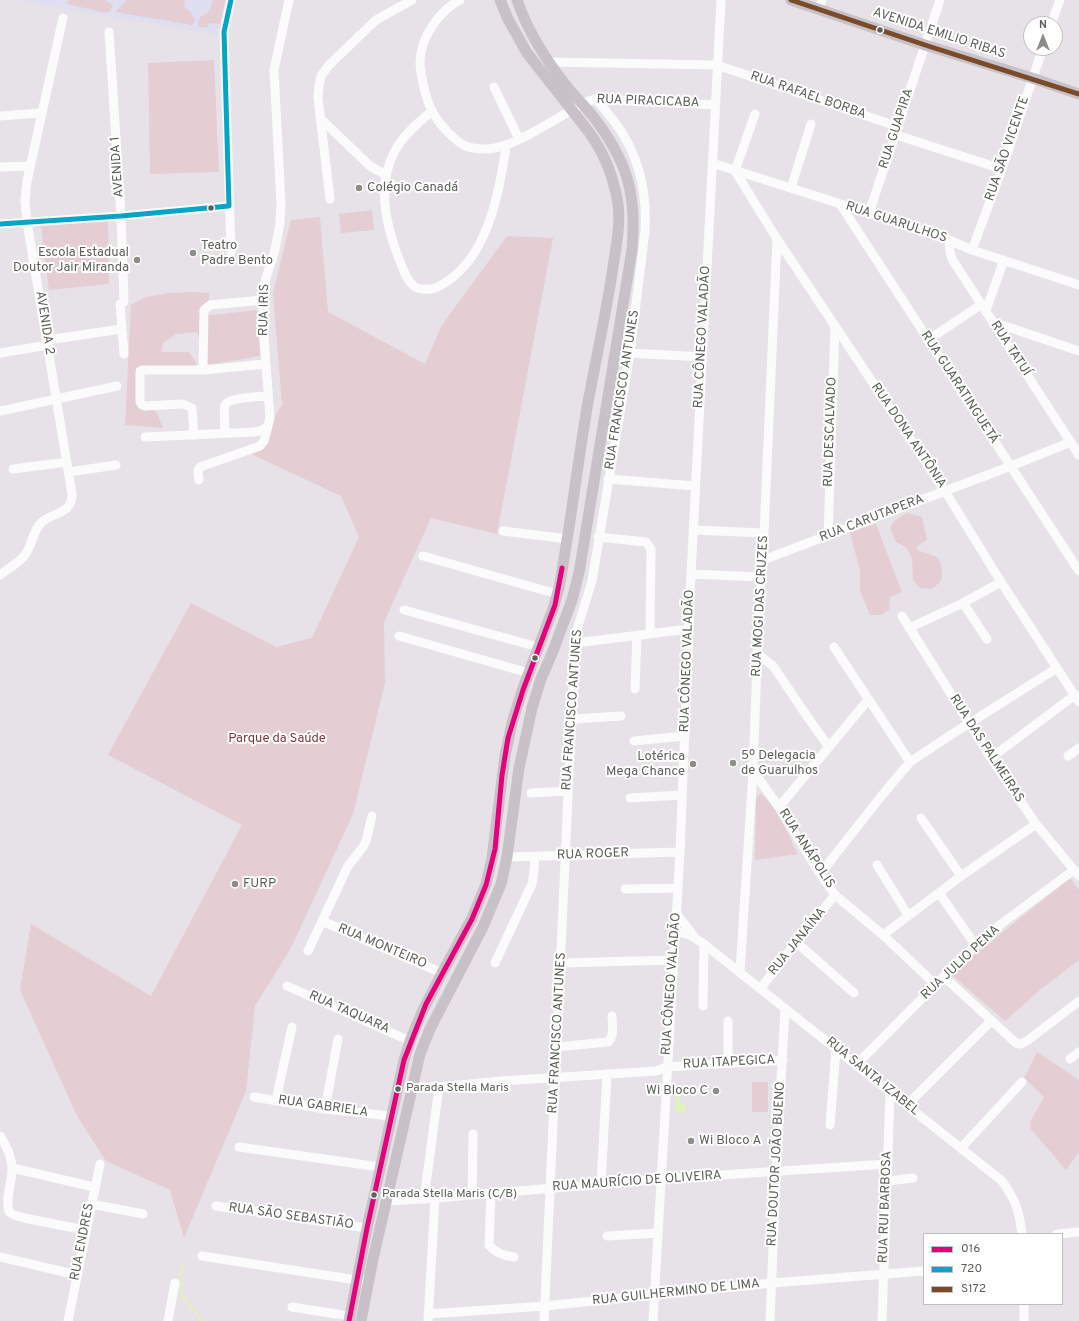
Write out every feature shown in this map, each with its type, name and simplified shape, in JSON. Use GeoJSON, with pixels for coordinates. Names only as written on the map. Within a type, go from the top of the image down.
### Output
{"type":"FeatureCollection","features":[{"type":"Feature","properties":{"kind":"main road"},"geometry":{"type":"LineString","coordinates":[[361,1321],[362,1281],[367,1228],[404,1060],[422,1012],[472,918],[486,884],[492,858],[507,740],[516,708],[553,609],[557,594],[568,539],[587,408],[606,311],[616,249],[618,204],[611,174],[595,141],[527,54],[508,19],[500,0]]}},
{"type":"Feature","properties":{"kind":"main road"},"geometry":{"type":"LineString","coordinates":[[349,1318],[387,1201],[420,1054],[430,1029],[494,904],[501,884],[507,857],[519,768],[527,726],[541,679],[554,651],[575,592],[632,250],[634,223],[631,195],[624,167],[599,126],[549,62],[533,37],[517,0]]}},
{"type":"Feature","properties":{"kind":"main road","name":"AVENIDA EMILIO RIBAS"},"geometry":{"type":"LineString","coordinates":[[791,0],[821,5],[924,45],[1079,94]]}},
{"type":"Feature","properties":{"kind":"main road"},"geometry":{"type":"LineString","coordinates":[[578,473],[595,476]]}},
{"type":"Feature","properties":{"kind":"street"},"geometry":{"type":"LineString","coordinates":[[231,0],[224,32],[231,252]]}},
{"type":"Feature","properties":{"kind":"street","name":"RUA IRIS"},"geometry":{"type":"LineString","coordinates":[[199,480],[198,470],[200,467],[260,446],[264,441],[270,418],[263,300],[266,278],[275,250],[280,223],[274,70],[288,0]]}},
{"type":"Feature","properties":{"kind":"street"},"geometry":{"type":"LineString","coordinates":[[330,199],[322,119],[318,98],[321,76],[342,51],[376,20],[412,0]]}},
{"type":"Feature","properties":{"kind":"street"},"geometry":{"type":"LineString","coordinates":[[460,0],[455,2],[430,28],[425,38],[420,61],[422,78],[432,112],[457,142],[468,147],[490,149],[506,146],[572,110],[581,103]]}},
{"type":"Feature","properties":{"kind":"street","name":"RUA CÔNEGO VALADÃO"},"geometry":{"type":"LineString","coordinates":[[652,1321],[680,852],[695,486],[721,0]]}},
{"type":"Feature","properties":{"kind":"street","name":"RUA GUAPIRA"},"geometry":{"type":"LineString","coordinates":[[869,214],[940,0]]}},
{"type":"Feature","properties":{"kind":"street"},"geometry":{"type":"LineString","coordinates":[[1054,16],[1060,0]]}},
{"type":"Feature","properties":{"kind":"street","name":"AVENIDA 2"},"geometry":{"type":"LineString","coordinates":[[0,575],[25,556],[31,545],[36,530],[43,522],[69,507],[72,501],[69,472],[27,222],[25,201],[30,166],[63,18]]}},
{"type":"Feature","properties":{"kind":"street","name":"AVENIDA 1"},"geometry":{"type":"LineString","coordinates":[[109,32],[121,216],[122,329],[124,354]]}},
{"type":"Feature","properties":{"kind":"street","name":"RUA SÃO VICENTE"},"geometry":{"type":"LineString","coordinates":[[972,250],[1002,169],[1040,56]]}},
{"type":"Feature","properties":{"kind":"street","name":"RUA RAFAEL BORBA"},"geometry":{"type":"LineString","coordinates":[[549,62],[717,65],[1002,169]]}},
{"type":"Feature","properties":{"kind":"street"},"geometry":{"type":"LineString","coordinates":[[494,87],[519,139]]}},
{"type":"Feature","properties":{"kind":"street","name":"RUA PIRACICABA"},"geometry":{"type":"LineString","coordinates":[[581,103],[596,99],[715,105]]}},
{"type":"Feature","properties":{"kind":"street","name":"RUA FRANCISCO ANTUNES"},"geometry":{"type":"LineString","coordinates":[[544,1321],[575,643],[578,626],[592,581],[598,537],[630,352],[644,247],[646,211],[645,194],[640,174],[630,148],[620,129],[596,99]]}},
{"type":"Feature","properties":{"kind":"street"},"geometry":{"type":"LineString","coordinates":[[607,113],[610,100]]}},
{"type":"Feature","properties":{"kind":"street"},"geometry":{"type":"LineString","coordinates":[[432,112],[416,125],[399,144],[388,166],[386,175],[385,207],[388,224],[403,270],[411,284],[416,288],[434,288],[444,284],[459,272],[469,261],[482,237],[492,213],[498,191],[506,146]]}},
{"type":"Feature","properties":{"kind":"street"},"geometry":{"type":"LineString","coordinates":[[0,116],[42,113]]}},
{"type":"Feature","properties":{"kind":"street"},"geometry":{"type":"LineString","coordinates":[[735,171],[755,114]]}},
{"type":"Feature","properties":{"kind":"street"},"geometry":{"type":"LineString","coordinates":[[322,119],[370,166],[386,175]]}},
{"type":"Feature","properties":{"kind":"street"},"geometry":{"type":"LineString","coordinates":[[791,188],[811,124]]}},
{"type":"Feature","properties":{"kind":"street","name":"RUA GUARULHOS"},"geometry":{"type":"LineString","coordinates":[[712,163],[949,240],[972,250],[1079,285]]}},
{"type":"Feature","properties":{"kind":"street"},"geometry":{"type":"LineString","coordinates":[[0,167],[30,166]]}},
{"type":"Feature","properties":{"kind":"street","name":"RUA DONA ANTÔNIA"},"geometry":{"type":"LineString","coordinates":[[735,171],[776,239],[945,491],[1001,582],[1077,699]]}},
{"type":"Feature","properties":{"kind":"street","name":"RUA GUARATINGUETÁ"},"geometry":{"type":"LineString","coordinates":[[840,204],[1079,571]]}},
{"type":"Feature","properties":{"kind":"street"},"geometry":{"type":"LineString","coordinates":[[0,224],[121,216],[229,206]]}},
{"type":"Feature","properties":{"kind":"street","name":"RUA MOGI DAS CRUZES"},"geometry":{"type":"LineString","coordinates":[[740,972],[754,771],[776,239]]}},
{"type":"Feature","properties":{"kind":"street","name":"RUA TATUÍ"},"geometry":{"type":"LineString","coordinates":[[949,240],[952,259],[1079,455]]}},
{"type":"Feature","properties":{"kind":"street"},"geometry":{"type":"LineString","coordinates":[[928,340],[984,307],[1004,260]]}},
{"type":"Feature","properties":{"kind":"street"},"geometry":{"type":"LineString","coordinates":[[203,370],[204,310],[210,305],[263,300]]}},
{"type":"Feature","properties":{"kind":"street"},"geometry":{"type":"LineString","coordinates":[[993,322],[1079,351]]}},
{"type":"Feature","properties":{"kind":"street","name":"RUA DESCALVADO"},"geometry":{"type":"LineString","coordinates":[[828,536],[835,328]]}},
{"type":"Feature","properties":{"kind":"street"},"geometry":{"type":"LineString","coordinates":[[0,353],[47,342],[122,329]]}},
{"type":"Feature","properties":{"kind":"street"},"geometry":{"type":"LineString","coordinates":[[630,352],[702,357]]}},
{"type":"Feature","properties":{"kind":"street"},"geometry":{"type":"LineString","coordinates":[[194,435],[192,408],[188,405],[142,405],[140,402],[139,373],[142,370],[203,370],[266,364]]}},
{"type":"Feature","properties":{"kind":"street"},"geometry":{"type":"LineString","coordinates":[[0,411],[118,386]]}},
{"type":"Feature","properties":{"kind":"street"},"geometry":{"type":"LineString","coordinates":[[225,433],[224,406],[228,402],[233,400],[268,396]]}},
{"type":"Feature","properties":{"kind":"street"},"geometry":{"type":"LineString","coordinates":[[145,438],[260,431],[268,426]]}},
{"type":"Feature","properties":{"kind":"street","name":"RUA CARUTAPERA"},"geometry":{"type":"LineString","coordinates":[[763,560],[1071,442]]}},
{"type":"Feature","properties":{"kind":"street"},"geometry":{"type":"LineString","coordinates":[[13,469],[67,462]]}},
{"type":"Feature","properties":{"kind":"street"},"geometry":{"type":"LineString","coordinates":[[69,472],[116,465]]}},
{"type":"Feature","properties":{"kind":"street"},"geometry":{"type":"LineString","coordinates":[[608,479],[695,486]]}},
{"type":"Feature","properties":{"kind":"street"},"geometry":{"type":"LineString","coordinates":[[693,530],[764,533]]}},
{"type":"Feature","properties":{"kind":"street"},"geometry":{"type":"LineString","coordinates":[[503,531],[568,539]]}},
{"type":"Feature","properties":{"kind":"street"},"geometry":{"type":"LineString","coordinates":[[598,537],[646,542],[649,545],[652,552],[650,634]]}},
{"type":"Feature","properties":{"kind":"street"},"geometry":{"type":"LineString","coordinates":[[423,556],[557,594]]}},
{"type":"Feature","properties":{"kind":"street"},"geometry":{"type":"LineString","coordinates":[[691,574],[761,576]]}},
{"type":"Feature","properties":{"kind":"street"},"geometry":{"type":"LineString","coordinates":[[909,628],[963,603],[1001,582]]}},
{"type":"Feature","properties":{"kind":"street"},"geometry":{"type":"LineString","coordinates":[[963,603],[987,639]]}},
{"type":"Feature","properties":{"kind":"street"},"geometry":{"type":"LineString","coordinates":[[404,610],[538,647]]}},
{"type":"Feature","properties":{"kind":"street","name":"RUA DAS PALMEIRAS"},"geometry":{"type":"LineString","coordinates":[[902,616],[991,758],[1036,824],[1076,873]]}},
{"type":"Feature","properties":{"kind":"street"},"geometry":{"type":"LineString","coordinates":[[575,643],[689,629]]}},
{"type":"Feature","properties":{"kind":"street"},"geometry":{"type":"LineString","coordinates":[[635,689],[637,635]]}},
{"type":"Feature","properties":{"kind":"street"},"geometry":{"type":"LineString","coordinates":[[400,636],[529,673]]}},
{"type":"Feature","properties":{"kind":"street"},"geometry":{"type":"LineString","coordinates":[[834,647],[910,762]]}},
{"type":"Feature","properties":{"kind":"street"},"geometry":{"type":"LineString","coordinates":[[758,656],[773,666],[810,722],[829,747]]}},
{"type":"Feature","properties":{"kind":"street"},"geometry":{"type":"LineString","coordinates":[[820,874],[910,762],[1057,668]]}},
{"type":"Feature","properties":{"kind":"street"},"geometry":{"type":"LineString","coordinates":[[991,758],[1077,699]]}},
{"type":"Feature","properties":{"kind":"street"},"geometry":{"type":"LineString","coordinates":[[779,807],[868,700]]}},
{"type":"Feature","properties":{"kind":"street"},"geometry":{"type":"LineString","coordinates":[[572,719],[621,716]]}},
{"type":"Feature","properties":{"kind":"street"},"geometry":{"type":"LineString","coordinates":[[634,741],[684,736]]}},
{"type":"Feature","properties":{"kind":"street"},"geometry":{"type":"LineString","coordinates":[[1068,756],[1079,748]]}},
{"type":"Feature","properties":{"kind":"street","name":"RUA ANÁPOLIS"},"geometry":{"type":"LineString","coordinates":[[754,771],[779,807],[820,874],[835,895],[883,935],[936,985]]}},
{"type":"Feature","properties":{"kind":"street"},"geometry":{"type":"LineString","coordinates":[[531,793],[568,791]]}},
{"type":"Feature","properties":{"kind":"street"},"geometry":{"type":"LineString","coordinates":[[630,798],[682,794]]}},
{"type":"Feature","properties":{"kind":"street","name":"RUA MONTEIRO"},"geometry":{"type":"LineString","coordinates":[[308,951],[348,866],[366,841],[372,816]]}},
{"type":"Feature","properties":{"kind":"street"},"geometry":{"type":"LineString","coordinates":[[921,818],[962,876]]}},
{"type":"Feature","properties":{"kind":"street"},"geometry":{"type":"LineString","coordinates":[[883,935],[908,915],[1036,824]]}},
{"type":"Feature","properties":{"kind":"street","name":"RUA ROGER"},"geometry":{"type":"LineString","coordinates":[[507,857],[680,852]]}},
{"type":"Feature","properties":{"kind":"street"},"geometry":{"type":"LineString","coordinates":[[495,963],[532,884],[535,857]]}},
{"type":"Feature","properties":{"kind":"street"},"geometry":{"type":"LineString","coordinates":[[877,865],[908,915]]}},
{"type":"Feature","properties":{"kind":"street","name":"RUA JULIO PENA"},"geometry":{"type":"LineString","coordinates":[[856,1065],[963,957],[1001,924],[1076,873]]}},
{"type":"Feature","properties":{"kind":"street"},"geometry":{"type":"LineString","coordinates":[[625,889],[678,888]]}},
{"type":"Feature","properties":{"kind":"street"},"geometry":{"type":"LineString","coordinates":[[939,893],[976,946]]}},
{"type":"Feature","properties":{"kind":"street","name":"RUA JANAÍNA"},"geometry":{"type":"LineString","coordinates":[[761,988],[796,942],[835,895]]}},
{"type":"Feature","properties":{"kind":"street","name":"RUA SANTA IZABEL"},"geometry":{"type":"LineString","coordinates":[[676,913],[695,938]]}},
{"type":"Feature","properties":{"kind":"street","name":"RUA MONTEIRO"},"geometry":{"type":"LineString","coordinates":[[322,921],[442,973]]}},
{"type":"Feature","properties":{"kind":"street","name":"RUA SANTA IZABEL"},"geometry":{"type":"LineString","coordinates":[[675,930],[684,932],[704,944],[1002,1181],[1013,1196],[1019,1212],[1022,1233]]}},
{"type":"Feature","properties":{"kind":"street"},"geometry":{"type":"LineString","coordinates":[[796,942],[854,993]]}},
{"type":"Feature","properties":{"kind":"street"},"geometry":{"type":"LineString","coordinates":[[703,1006],[704,944]]}},
{"type":"Feature","properties":{"kind":"street"},"geometry":{"type":"LineString","coordinates":[[561,963],[673,960]]}},
{"type":"Feature","properties":{"kind":"street"},"geometry":{"type":"LineString","coordinates":[[944,977],[1013,1042],[1021,1044],[1079,1001]]}},
{"type":"Feature","properties":{"kind":"street","name":"RUA TAQUARA"},"geometry":{"type":"LineString","coordinates":[[287,986],[410,1041]]}},
{"type":"Feature","properties":{"kind":"street","name":"RUA DOUTOR JOÃO BUENO"},"geometry":{"type":"LineString","coordinates":[[770,1321],[785,1008]]}},
{"type":"Feature","properties":{"kind":"street"},"geometry":{"type":"LineString","coordinates":[[556,1047],[608,1042],[612,1035],[612,1016]]}},
{"type":"Feature","properties":{"kind":"street"},"geometry":{"type":"LineString","coordinates":[[728,1021],[728,1063]]}},
{"type":"Feature","properties":{"kind":"street"},"geometry":{"type":"LineString","coordinates":[[907,1105],[991,1021]]}},
{"type":"Feature","properties":{"kind":"street"},"geometry":{"type":"LineString","coordinates":[[276,1100],[292,1027]]}},
{"type":"Feature","properties":{"kind":"street"},"geometry":{"type":"LineString","coordinates":[[325,1109],[338,1039]]}},
{"type":"Feature","properties":{"kind":"street"},"geometry":{"type":"LineString","coordinates":[[830,1125],[836,1049]]}},
{"type":"Feature","properties":{"kind":"street"},"geometry":{"type":"LineString","coordinates":[[1070,1059],[1079,1052]]}},
{"type":"Feature","properties":{"kind":"street","name":"RUA ITAPEGICA"},"geometry":{"type":"LineString","coordinates":[[412,1087],[439,1087],[481,1082],[656,1071],[667,1066],[783,1060]]}},
{"type":"Feature","properties":{"kind":"street"},"geometry":{"type":"LineString","coordinates":[[601,1184],[607,1074]]}},
{"type":"Feature","properties":{"kind":"street"},"geometry":{"type":"LineString","coordinates":[[961,1148],[1022,1082]]}},
{"type":"Feature","properties":{"kind":"street"},"geometry":{"type":"LineString","coordinates":[[424,1200],[439,1087]]}},
{"type":"Feature","properties":{"kind":"street","name":"RUA RUI BARBOSA"},"geometry":{"type":"LineString","coordinates":[[882,1321],[890,1092]]}},
{"type":"Feature","properties":{"kind":"street","name":"RUA GABRIELA"},"geometry":{"type":"LineString","coordinates":[[254,1097],[325,1109],[391,1116]]}},
{"type":"Feature","properties":{"kind":"street"},"geometry":{"type":"LineString","coordinates":[[472,1195],[473,1134]]}},
{"type":"Feature","properties":{"kind":"street"},"geometry":{"type":"LineString","coordinates":[[0,1136],[9,1155],[12,1168],[7,1203],[9,1212],[24,1218],[86,1230]]}},
{"type":"Feature","properties":{"kind":"street"},"geometry":{"type":"LineString","coordinates":[[239,1147],[380,1168]]}},
{"type":"Feature","properties":{"kind":"street","name":"RUA ENDRES"},"geometry":{"type":"LineString","coordinates":[[68,1321],[94,1187],[100,1164]]}},
{"type":"Feature","properties":{"kind":"street","name":"RUA MAURÍCIO DE OLIVEIRA"},"geometry":{"type":"LineString","coordinates":[[387,1201],[424,1200],[661,1179],[887,1164]]}},
{"type":"Feature","properties":{"kind":"street"},"geometry":{"type":"LineString","coordinates":[[12,1168],[94,1187]]}},
{"type":"Feature","properties":{"kind":"street"},"geometry":{"type":"LineString","coordinates":[[887,1181],[913,1178]]}},
{"type":"Feature","properties":{"kind":"street"},"geometry":{"type":"LineString","coordinates":[[491,1194],[489,1245],[491,1249],[499,1254],[514,1256]]}},
{"type":"Feature","properties":{"kind":"street"},"geometry":{"type":"LineString","coordinates":[[428,1318],[434,1198]]}},
{"type":"Feature","properties":{"kind":"street"},"geometry":{"type":"LineString","coordinates":[[91,1204],[143,1214]]}},
{"type":"Feature","properties":{"kind":"street","name":"RUA SÃO SEBASTIÃO"},"geometry":{"type":"LineString","coordinates":[[216,1206],[367,1228]]}},
{"type":"Feature","properties":{"kind":"street"},"geometry":{"type":"LineString","coordinates":[[1063,1233],[1079,1232]]}},
{"type":"Feature","properties":{"kind":"street"},"geometry":{"type":"LineString","coordinates":[[607,1236],[658,1233]]}},
{"type":"Feature","properties":{"kind":"street"},"geometry":{"type":"LineString","coordinates":[[202,1256],[362,1281]]}},
{"type":"Feature","properties":{"kind":"street"},"geometry":{"type":"LineString","coordinates":[[0,1257],[77,1274]]}},
{"type":"Feature","properties":{"kind":"street","name":"RUA GUILHERMINO DE LIMA"},"geometry":{"type":"LineString","coordinates":[[428,1318],[772,1283],[923,1271]]}},
{"type":"Feature","properties":{"kind":"street"},"geometry":{"type":"LineString","coordinates":[[168,1321],[174,1283]]}},
{"type":"Feature","properties":{"kind":"street"},"geometry":{"type":"LineString","coordinates":[[1024,1305],[1024,1321]]}},
{"type":"Feature","properties":{"kind":"street"},"geometry":{"type":"LineString","coordinates":[[292,1306],[349,1318]]}},
{"type":"Feature","properties":{"kind":"shaded area"},"geometry":{"type":"Polygon","coordinates":[[[20,0],[226,0],[219,35],[64,9],[20,0]]]}},
{"type":"Feature","properties":{"kind":"shaded area"},"geometry":{"type":"Polygon","coordinates":[[[677,1086],[681,1086],[681,1091],[686,1092],[686,1088],[692,1088],[692,1095],[680,1095],[680,1104],[685,1104],[685,1112],[676,1112],[677,1086]]]}},
{"type":"Feature","properties":{"kind":"green space"},"geometry":{"type":"Polygon","coordinates":[[[68,0],[106,0],[113,6],[110,11],[106,13],[67,4],[68,0]]]}},
{"type":"Feature","properties":{"kind":"green space"},"geometry":{"type":"Polygon","coordinates":[[[127,0],[184,0],[184,7],[191,12],[195,21],[192,25],[115,12],[127,0]]]}},
{"type":"Feature","properties":{"kind":"green space"},"geometry":{"type":"Polygon","coordinates":[[[212,0],[225,0],[220,24],[209,23],[207,28],[198,26],[200,17],[207,13],[210,9],[212,0]]]}},
{"type":"Feature","properties":{"kind":"green space"},"geometry":{"type":"Polygon","coordinates":[[[214,60],[219,172],[150,174],[148,63],[214,60]]]}},
{"type":"Feature","properties":{"kind":"green space"},"geometry":{"type":"Polygon","coordinates":[[[372,210],[374,230],[341,233],[339,214],[372,210]]]}},
{"type":"Feature","properties":{"kind":"green space","name":"Parque da Saúde"},"geometry":{"type":"Polygon","coordinates":[[[320,217],[328,312],[425,364],[442,325],[507,236],[553,238],[497,534],[431,518],[384,622],[385,683],[353,814],[291,948],[255,1006],[246,1091],[184,1238],[170,1190],[106,1161],[77,1116],[20,990],[31,924],[151,996],[242,825],[108,755],[191,603],[276,647],[312,638],[359,537],[341,496],[251,454],[282,405],[273,293],[291,220],[320,217]]]}},
{"type":"Feature","properties":{"kind":"green space"},"geometry":{"type":"Polygon","coordinates":[[[108,221],[109,284],[49,290],[41,226],[108,221]]]}},
{"type":"Feature","properties":{"kind":"green space"},"geometry":{"type":"Polygon","coordinates":[[[168,293],[209,293],[209,310],[195,310],[212,315],[257,310],[260,356],[207,365],[197,332],[176,334],[163,343],[161,352],[189,352],[197,364],[195,367],[142,371],[143,401],[157,413],[163,428],[125,425],[131,305],[146,297],[168,293]]]}},
{"type":"Feature","properties":{"kind":"green space"},"geometry":{"type":"Polygon","coordinates":[[[907,513],[922,517],[927,540],[916,547],[917,550],[937,557],[941,564],[942,577],[940,582],[932,589],[920,588],[913,580],[912,558],[906,547],[896,542],[890,528],[894,521],[907,513]]]}},
{"type":"Feature","properties":{"kind":"green space"},"geometry":{"type":"Polygon","coordinates":[[[876,524],[902,592],[890,597],[889,610],[881,615],[870,615],[860,590],[860,571],[850,532],[876,524]]]}},
{"type":"Feature","properties":{"kind":"green space"},"geometry":{"type":"Polygon","coordinates":[[[760,794],[765,797],[776,812],[798,854],[755,860],[756,801],[757,796],[760,794]]]}},
{"type":"Feature","properties":{"kind":"green space"},"geometry":{"type":"Polygon","coordinates":[[[1070,878],[1079,890],[1079,960],[1040,990],[1005,1021],[951,974],[1070,878]]]}},
{"type":"Feature","properties":{"kind":"green space"},"geometry":{"type":"Polygon","coordinates":[[[1037,1052],[1079,1080],[1079,1152],[1066,1170],[1031,1129],[1030,1122],[1044,1097],[1024,1078],[1037,1052]]]}},
{"type":"Feature","properties":{"kind":"green space"},"geometry":{"type":"Polygon","coordinates":[[[752,1082],[768,1082],[768,1112],[752,1112],[752,1082]]]}},
{"type":"Feature","properties":{"kind":"waterway"},"geometry":{"type":"LineString","coordinates":[[183,1265],[180,1274],[182,1296],[202,1321]]}},
{"type":"Feature","properties":{"kind":"transit line","name":"720"},"geometry":{"type":"LineString","coordinates":[[0,224],[121,216],[229,206],[224,32],[231,0]]}},
{"type":"Feature","properties":{"kind":"transit line","name":"S172"},"geometry":{"type":"LineString","coordinates":[[791,0],[925,45],[1079,94]]}},
{"type":"Feature","properties":{"kind":"transit line","name":"016"},"geometry":{"type":"LineString","coordinates":[[349,1321],[367,1228],[404,1060],[426,1004],[472,919],[486,885],[495,849],[502,775],[508,738],[523,690],[555,605],[562,568]]}},
{"type":"Feature","properties":{"kind":"place","name":"Colégio Canadá"},"geometry":{"type":"Point","coordinates":[359,188]}},
{"type":"Feature","properties":{"kind":"place","name":"Teatro Padre Bento"},"geometry":{"type":"Point","coordinates":[193,253]}},
{"type":"Feature","properties":{"kind":"place","name":"Escola Estadual Doutor Jair Miranda"},"geometry":{"type":"Point","coordinates":[137,260]}},
{"type":"Feature","properties":{"kind":"place","name":"5º Delegacia de Guarulhos"},"geometry":{"type":"Point","coordinates":[733,763]}},
{"type":"Feature","properties":{"kind":"place","name":"Lotérica Mega Chance"},"geometry":{"type":"Point","coordinates":[693,764]}},
{"type":"Feature","properties":{"kind":"place","name":"FURP"},"geometry":{"type":"Point","coordinates":[235,884]}},
{"type":"Feature","properties":{"kind":"place","name":"Parada Stella Maris"},"geometry":{"type":"Point","coordinates":[398,1089]}},
{"type":"Feature","properties":{"kind":"place","name":"Wi Bloco C"},"geometry":{"type":"Point","coordinates":[716,1091]}},
{"type":"Feature","properties":{"kind":"place","name":"Wi Bloco A"},"geometry":{"type":"Point","coordinates":[691,1141]}},
{"type":"Feature","properties":{"kind":"place","name":"Parada Stella Maris (C/B)"},"geometry":{"type":"Point","coordinates":[374,1195]}}]}
